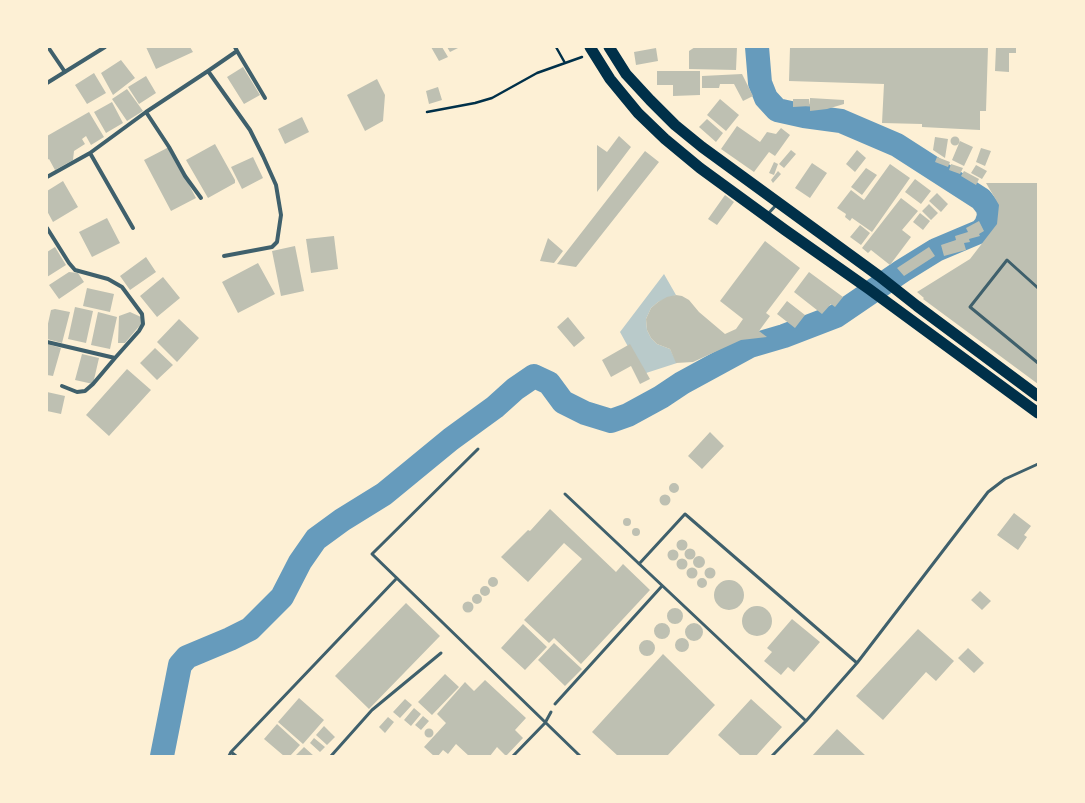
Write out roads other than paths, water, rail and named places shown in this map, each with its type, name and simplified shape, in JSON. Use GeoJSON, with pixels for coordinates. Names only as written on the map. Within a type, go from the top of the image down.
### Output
{"type":"FeatureCollection","features":[{"type":"Feature","properties":{"kind":"highway"},"geometry":{"type":"LineString","coordinates":[[609,47],[626,74],[675,124],[724,164],[879,276],[1038,396]]}},
{"type":"Feature","properties":{"kind":"highway"},"geometry":{"type":"LineString","coordinates":[[591,50],[610,79],[638,113],[700,168],[870,289],[1038,413]]}},
{"type":"Feature","properties":{"kind":"street"},"geometry":{"type":"LineString","coordinates":[[48,47],[65,72]]}},
{"type":"Feature","properties":{"kind":"street"},"geometry":{"type":"LineString","coordinates":[[47,84],[105,47]]}},
{"type":"Feature","properties":{"kind":"street"},"geometry":{"type":"LineString","coordinates":[[47,177],[90,153],[146,112],[208,71],[236,49],[265,98]]}},
{"type":"Feature","properties":{"kind":"street"},"geometry":{"type":"LineString","coordinates":[[208,71],[250,130],[276,185],[280,215],[277,242],[272,246],[224,256]]}},
{"type":"Feature","properties":{"kind":"street"},"geometry":{"type":"LineString","coordinates":[[146,112],[170,147],[185,176],[201,198]]}},
{"type":"Feature","properties":{"kind":"street"},"geometry":{"type":"LineString","coordinates":[[90,153],[133,228]]}},
{"type":"Feature","properties":{"kind":"street"},"geometry":{"type":"LineString","coordinates":[[47,228],[75,270],[108,279],[122,287],[142,314],[144,324],[93,384],[85,391],[77,392],[62,386]]}},
{"type":"Feature","properties":{"kind":"street"},"geometry":{"type":"LineString","coordinates":[[47,342],[115,358]]}},
{"type":"Feature","properties":{"kind":"lane"},"geometry":{"type":"LineString","coordinates":[[766,216],[779,203]]}},
{"type":"Feature","properties":{"kind":"lane"},"geometry":{"type":"LineString","coordinates":[[1038,288],[1007,260],[970,307],[1038,363]]}},
{"type":"Feature","properties":{"kind":"lane"},"geometry":{"type":"LineString","coordinates":[[478,449],[372,554],[580,756]]}},
{"type":"Feature","properties":{"kind":"lane"},"geometry":{"type":"LineString","coordinates":[[772,756],[806,721],[857,663],[988,492],[1005,479],[1038,464]]}},
{"type":"Feature","properties":{"kind":"lane"},"geometry":{"type":"LineString","coordinates":[[565,494],[806,721]]}},
{"type":"Feature","properties":{"kind":"lane"},"geometry":{"type":"LineString","coordinates":[[639,564],[685,514],[857,663]]}},
{"type":"Feature","properties":{"kind":"lane"},"geometry":{"type":"LineString","coordinates":[[229,756],[231,752],[397,578]]}},
{"type":"Feature","properties":{"kind":"lane"},"geometry":{"type":"LineString","coordinates":[[555,704],[662,586]]}},
{"type":"Feature","properties":{"kind":"lane"},"geometry":{"type":"LineString","coordinates":[[331,756],[372,710],[441,653]]}},
{"type":"Feature","properties":{"kind":"lane"},"geometry":{"type":"LineString","coordinates":[[514,756],[545,722],[551,712]]}},
{"type":"Feature","properties":{"kind":"lane"},"geometry":{"type":"LineString","coordinates":[[231,752],[236,756]]}},
{"type":"Feature","properties":{"kind":"waterway"},"geometry":{"type":"LineString","coordinates":[[162,756],[180,665],[187,657],[250,629],[282,597],[300,562],[316,539],[342,520],[384,494],[451,439],[534,376],[549,383],[563,402],[585,413],[611,421],[628,415],[661,397],[682,383],[750,346],[784,336],[836,316],[902,271],[936,250],[981,231],[986,225],[989,216],[988,208],[981,199],[897,145],[841,121],[804,116],[777,110],[766,98],[760,83],[757,47]]}}]}
